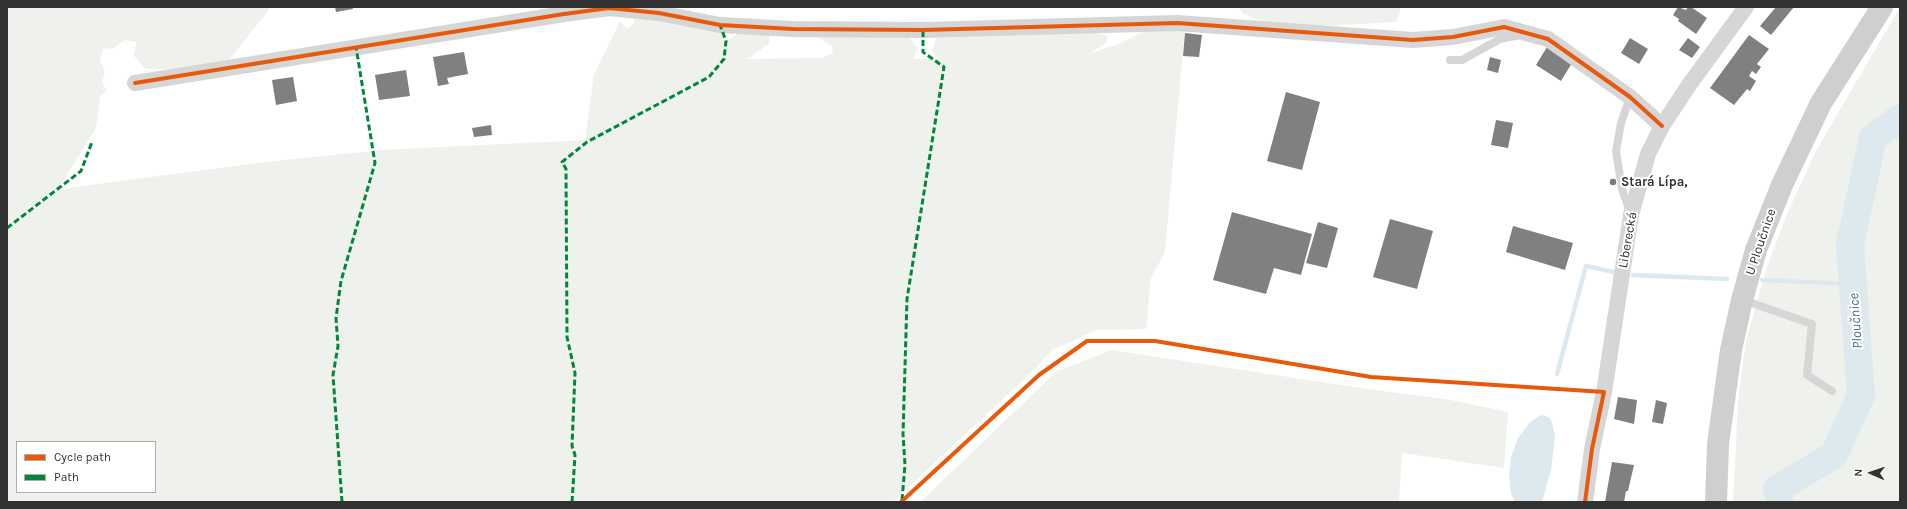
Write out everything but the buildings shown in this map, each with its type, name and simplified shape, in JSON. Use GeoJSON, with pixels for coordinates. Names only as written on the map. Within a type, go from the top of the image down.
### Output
{"type":"FeatureCollection","features":[{"type":"Feature","properties":{"kind":"main road","name":"U Ploučnice"},"geometry":{"type":"LineString","coordinates":[[1716,502],[1718,444],[1731,350],[1742,300],[1756,250],[1785,178],[1821,103],[1882,7]]}},
{"type":"Feature","properties":{"kind":"street","name":"Liberecká"},"geometry":{"type":"LineString","coordinates":[[1585,502],[1592,449],[1604,392],[1631,215],[1648,154],[1662,126],[1689,85],[1746,7]]}},
{"type":"Feature","properties":{"kind":"street"},"geometry":{"type":"LineString","coordinates":[[135,83],[609,8],[659,13],[720,25],[793,29],[923,30],[1177,24],[1413,40],[1453,37],[1504,27],[1548,39],[1630,97],[1662,126]]}},
{"type":"Feature","properties":{"kind":"lane"},"geometry":{"type":"LineString","coordinates":[[1450,60],[1462,60],[1500,39],[1528,33]]}},
{"type":"Feature","properties":{"kind":"lane"},"geometry":{"type":"LineString","coordinates":[[1630,97],[1621,123],[1616,151],[1622,189],[1631,215]]}},
{"type":"Feature","properties":{"kind":"lane"},"geometry":{"type":"LineString","coordinates":[[1742,300],[1812,324],[1807,375],[1832,391]]}},
{"type":"Feature","properties":{"kind":"shaded area"},"geometry":{"type":"Polygon","coordinates":[[[7,7],[267,7],[269,10],[229,60],[178,69],[146,69],[133,55],[137,42],[125,40],[114,48],[103,49],[100,60],[105,72],[102,82],[107,91],[100,96],[96,128],[60,186],[15,218],[60,189],[265,162],[381,150],[585,140],[594,75],[620,21],[627,29],[634,23],[634,16],[718,30],[726,41],[745,29],[770,30],[769,44],[747,59],[821,58],[833,53],[832,46],[817,37],[909,36],[916,48],[914,59],[937,58],[932,50],[936,38],[1095,32],[1108,36],[1106,43],[1088,54],[1119,44],[1145,31],[1185,28],[1165,252],[1151,278],[1146,329],[1097,330],[1052,350],[1037,367],[893,502],[7,502],[7,7]]]}},
{"type":"Feature","properties":{"kind":"shaded area"},"geometry":{"type":"Polygon","coordinates":[[[1238,7],[1400,7],[1400,12],[1396,22],[1326,26],[1269,24],[1243,14],[1238,7]]]}},
{"type":"Feature","properties":{"kind":"shaded area"},"geometry":{"type":"Polygon","coordinates":[[[1900,7],[1900,502],[1733,502],[1738,402],[1746,340],[1767,267],[1787,214],[1816,151],[1900,7]]]}},
{"type":"Feature","properties":{"kind":"shaded area"},"geometry":{"type":"Polygon","coordinates":[[[1112,350],[1367,389],[1446,399],[1508,412],[1504,468],[1402,453],[1399,502],[920,502],[1057,371],[1112,350]]]}},
{"type":"Feature","properties":{"kind":"shaded area"},"geometry":{"type":"Polygon","coordinates":[[[1541,415],[1549,417],[1552,422],[1555,437],[1551,470],[1542,502],[1515,502],[1511,494],[1509,473],[1511,457],[1518,438],[1530,422],[1541,415]]]}},
{"type":"Feature","properties":{"kind":"waterway","name":"Ploučnice"},"geometry":{"type":"LineString","coordinates":[[1780,502],[1777,489],[1834,455],[1861,395],[1850,244],[1873,138],[1900,118]]}},
{"type":"Feature","properties":{"kind":"waterway"},"geometry":{"type":"LineString","coordinates":[[1557,374],[1586,266],[1614,272]]}},
{"type":"Feature","properties":{"kind":"waterway"},"geometry":{"type":"LineString","coordinates":[[1633,275],[1727,279]]}},
{"type":"Feature","properties":{"kind":"waterway"},"geometry":{"type":"LineString","coordinates":[[1762,280],[1853,284]]}},
{"type":"Feature","properties":{"kind":"marked path"},"geometry":{"type":"LineString","coordinates":[[572,502],[575,455],[572,446],[575,373],[567,337],[566,169],[562,162],[587,142],[709,77],[724,59],[726,41],[720,25]]}},
{"type":"Feature","properties":{"kind":"marked path"},"geometry":{"type":"LineString","coordinates":[[902,500],[905,465],[903,434],[907,299],[944,67],[923,52],[923,30]]}},
{"type":"Feature","properties":{"kind":"marked path"},"geometry":{"type":"LineString","coordinates":[[342,502],[333,375],[338,346],[336,318],[341,281],[375,163],[356,47]]}},
{"type":"Feature","properties":{"kind":"marked path"},"geometry":{"type":"LineString","coordinates":[[7,228],[81,171],[92,142]]}},
{"type":"Feature","properties":{"kind":"cycle path"},"geometry":{"type":"LineString","coordinates":[[135,83],[609,8],[659,13],[720,25],[793,29],[923,30],[1177,23],[1413,40],[1453,37],[1504,27],[1548,39],[1630,97],[1662,126]]}},
{"type":"Feature","properties":{"kind":"cycle path"},"geometry":{"type":"LineString","coordinates":[[901,502],[1039,375],[1087,341],[1155,341],[1371,377],[1604,392],[1592,449],[1585,502]]}},
{"type":"Feature","properties":{"kind":"place","name":"Stará Lípa,"},"geometry":{"type":"Point","coordinates":[1613,182]}}]}
